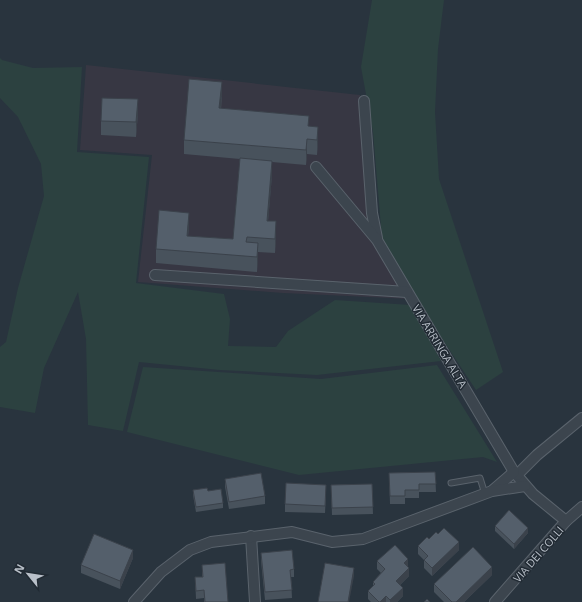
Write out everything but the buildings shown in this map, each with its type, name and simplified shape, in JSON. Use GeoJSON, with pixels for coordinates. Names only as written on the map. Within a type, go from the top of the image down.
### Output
{"type":"FeatureCollection","features":[{"type":"Feature","properties":{"kind":"street"},"geometry":{"type":"LineString","coordinates":[[364,101],[372,214],[377,240]]}},
{"type":"Feature","properties":{"kind":"street","name":"VIA ARRINGA ALTA"},"geometry":{"type":"LineString","coordinates":[[316,167],[377,240],[516,474],[533,494],[566,521]]}},
{"type":"Feature","properties":{"kind":"street"},"geometry":{"type":"LineString","coordinates":[[155,276],[407,292]]}},
{"type":"Feature","properties":{"kind":"street"},"geometry":{"type":"LineString","coordinates":[[488,493],[516,474],[537,454],[582,418]]}},
{"type":"Feature","properties":{"kind":"street"},"geometry":{"type":"LineString","coordinates":[[134,602],[161,572],[190,550],[211,542],[292,532],[332,542],[363,539],[488,493],[525,486]]}},
{"type":"Feature","properties":{"kind":"street","name":"VIA DEI COLLI"},"geometry":{"type":"LineString","coordinates":[[495,602],[566,521],[582,507]]}},
{"type":"Feature","properties":{"kind":"street"},"geometry":{"type":"LineString","coordinates":[[251,536],[255,602]]}},
{"type":"Feature","properties":{"kind":"lane"},"geometry":{"type":"LineString","coordinates":[[451,483],[480,478],[488,493]]}},
{"type":"Feature","properties":{"kind":"shaded area"},"geometry":{"type":"Polygon","coordinates":[[[86,65],[360,95],[365,187],[369,225],[412,299],[283,293],[138,282],[152,155],[80,150],[86,65]]]}},
{"type":"Feature","properties":{"kind":"green space"},"geometry":{"type":"Polygon","coordinates":[[[372,0],[444,0],[438,49],[435,112],[439,179],[503,372],[476,390],[419,304],[382,239],[373,132],[361,67],[372,0]]]}},
{"type":"Feature","properties":{"kind":"green space"},"geometry":{"type":"Polygon","coordinates":[[[0,58],[2,60],[33,68],[82,67],[77,152],[149,157],[136,283],[224,294],[230,319],[228,346],[276,347],[288,331],[335,300],[411,305],[441,361],[317,375],[220,370],[139,362],[123,431],[88,425],[86,339],[78,292],[44,368],[35,413],[0,407],[0,347],[6,342],[18,288],[44,196],[41,164],[18,117],[0,98],[0,58]]]}},
{"type":"Feature","properties":{"kind":"green space"},"geometry":{"type":"Polygon","coordinates":[[[437,365],[497,462],[483,457],[299,475],[127,432],[143,367],[321,379],[437,365]]]}}]}
